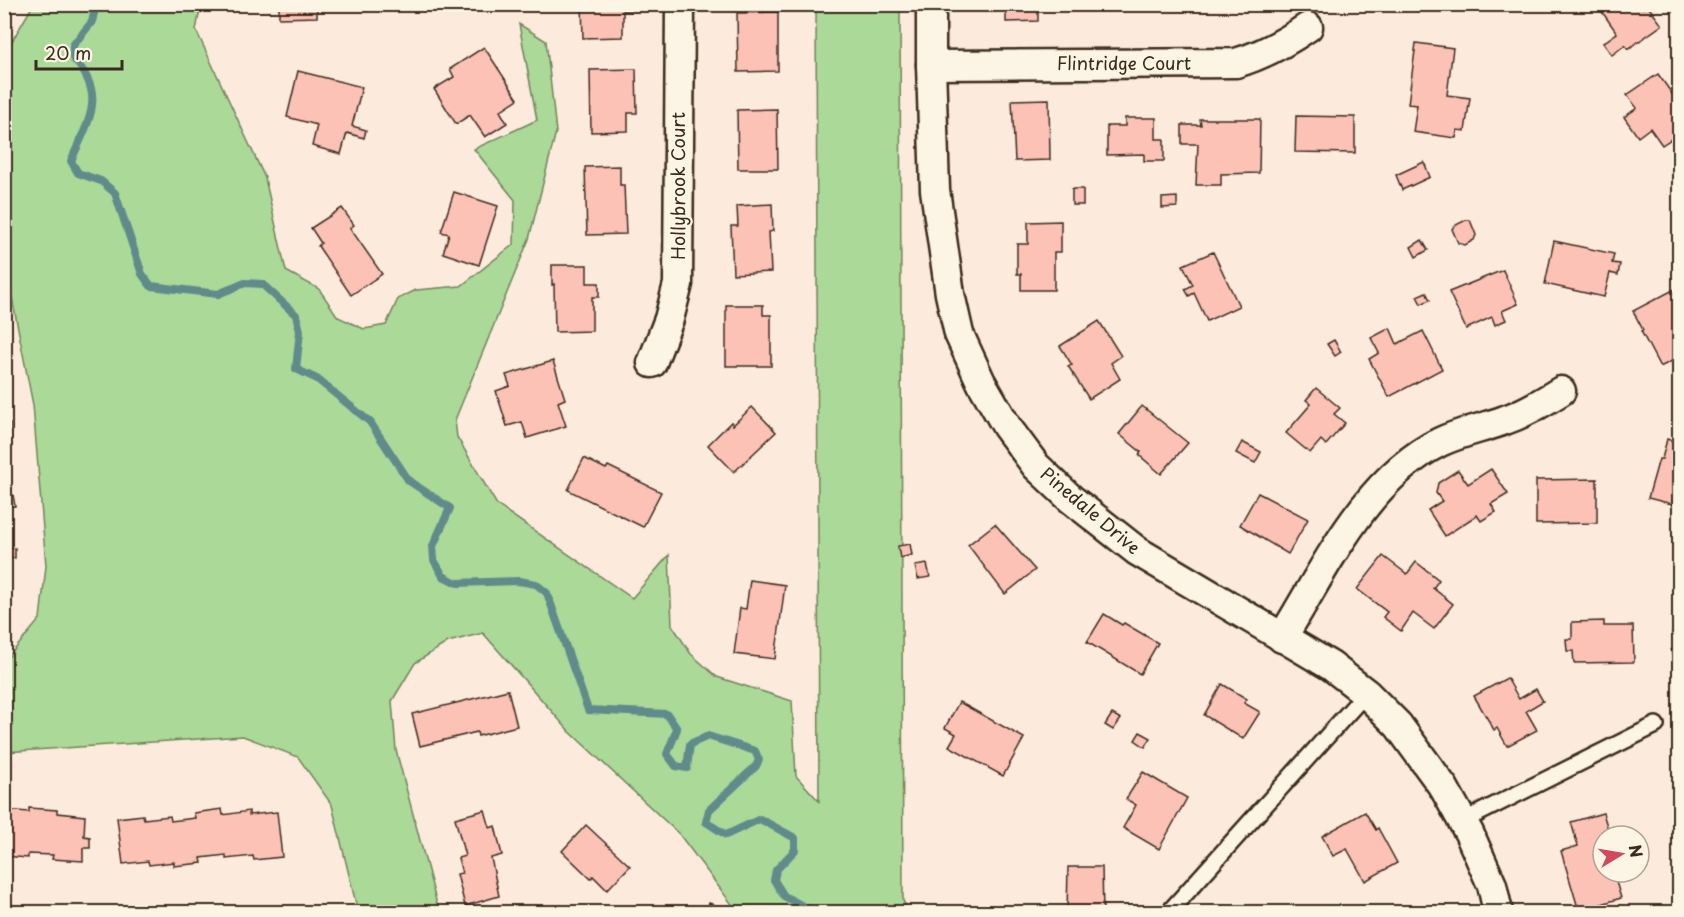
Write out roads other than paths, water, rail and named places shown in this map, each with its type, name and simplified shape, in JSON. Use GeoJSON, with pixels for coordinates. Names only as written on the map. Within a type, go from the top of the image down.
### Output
{"type":"FeatureCollection","features":[{"type":"Feature","properties":{"kind":"street","name":"Hollybrook Court"},"geometry":{"type":"LineString","coordinates":[[652,363],[669,319],[678,284],[680,4]]}},
{"type":"Feature","properties":{"kind":"street","name":"Pinedale Drive"},"geometry":{"type":"LineString","coordinates":[[931,4],[935,190],[950,294],[959,334],[981,382],[1007,427],[1036,466],[1106,528],[1137,551],[1331,666],[1366,693],[1398,725],[1444,788],[1463,821],[1492,885],[1498,912]]}},
{"type":"Feature","properties":{"kind":"street","name":"Flintridge Court"},"geometry":{"type":"LineString","coordinates":[[931,65],[1236,63],[1258,57],[1284,44],[1308,27]]}},
{"type":"Feature","properties":{"kind":"street"},"geometry":{"type":"LineString","coordinates":[[1282,638],[1369,499],[1394,473],[1441,442],[1506,420],[1534,408],[1561,391]]}},
{"type":"Feature","properties":{"kind":"lane"},"geometry":{"type":"LineString","coordinates":[[1169,912],[1366,693]]}},
{"type":"Feature","properties":{"kind":"lane"},"geometry":{"type":"LineString","coordinates":[[1463,821],[1656,725]]}},
{"type":"Feature","properties":{"kind":"waterway"},"geometry":{"type":"LineString","coordinates":[[96,4],[92,22],[73,45],[73,58],[90,84],[92,109],[71,161],[78,173],[101,181],[115,193],[142,274],[151,286],[218,294],[245,283],[262,284],[296,315],[300,331],[296,369],[317,379],[370,422],[409,481],[450,508],[433,546],[434,560],[443,576],[457,583],[519,581],[536,584],[547,593],[588,710],[667,714],[677,729],[667,754],[676,766],[687,768],[690,744],[708,736],[755,751],[759,760],[756,766],[709,810],[706,822],[726,835],[760,819],[795,838],[795,850],[776,870],[774,880],[784,896],[814,912]]}}]}
